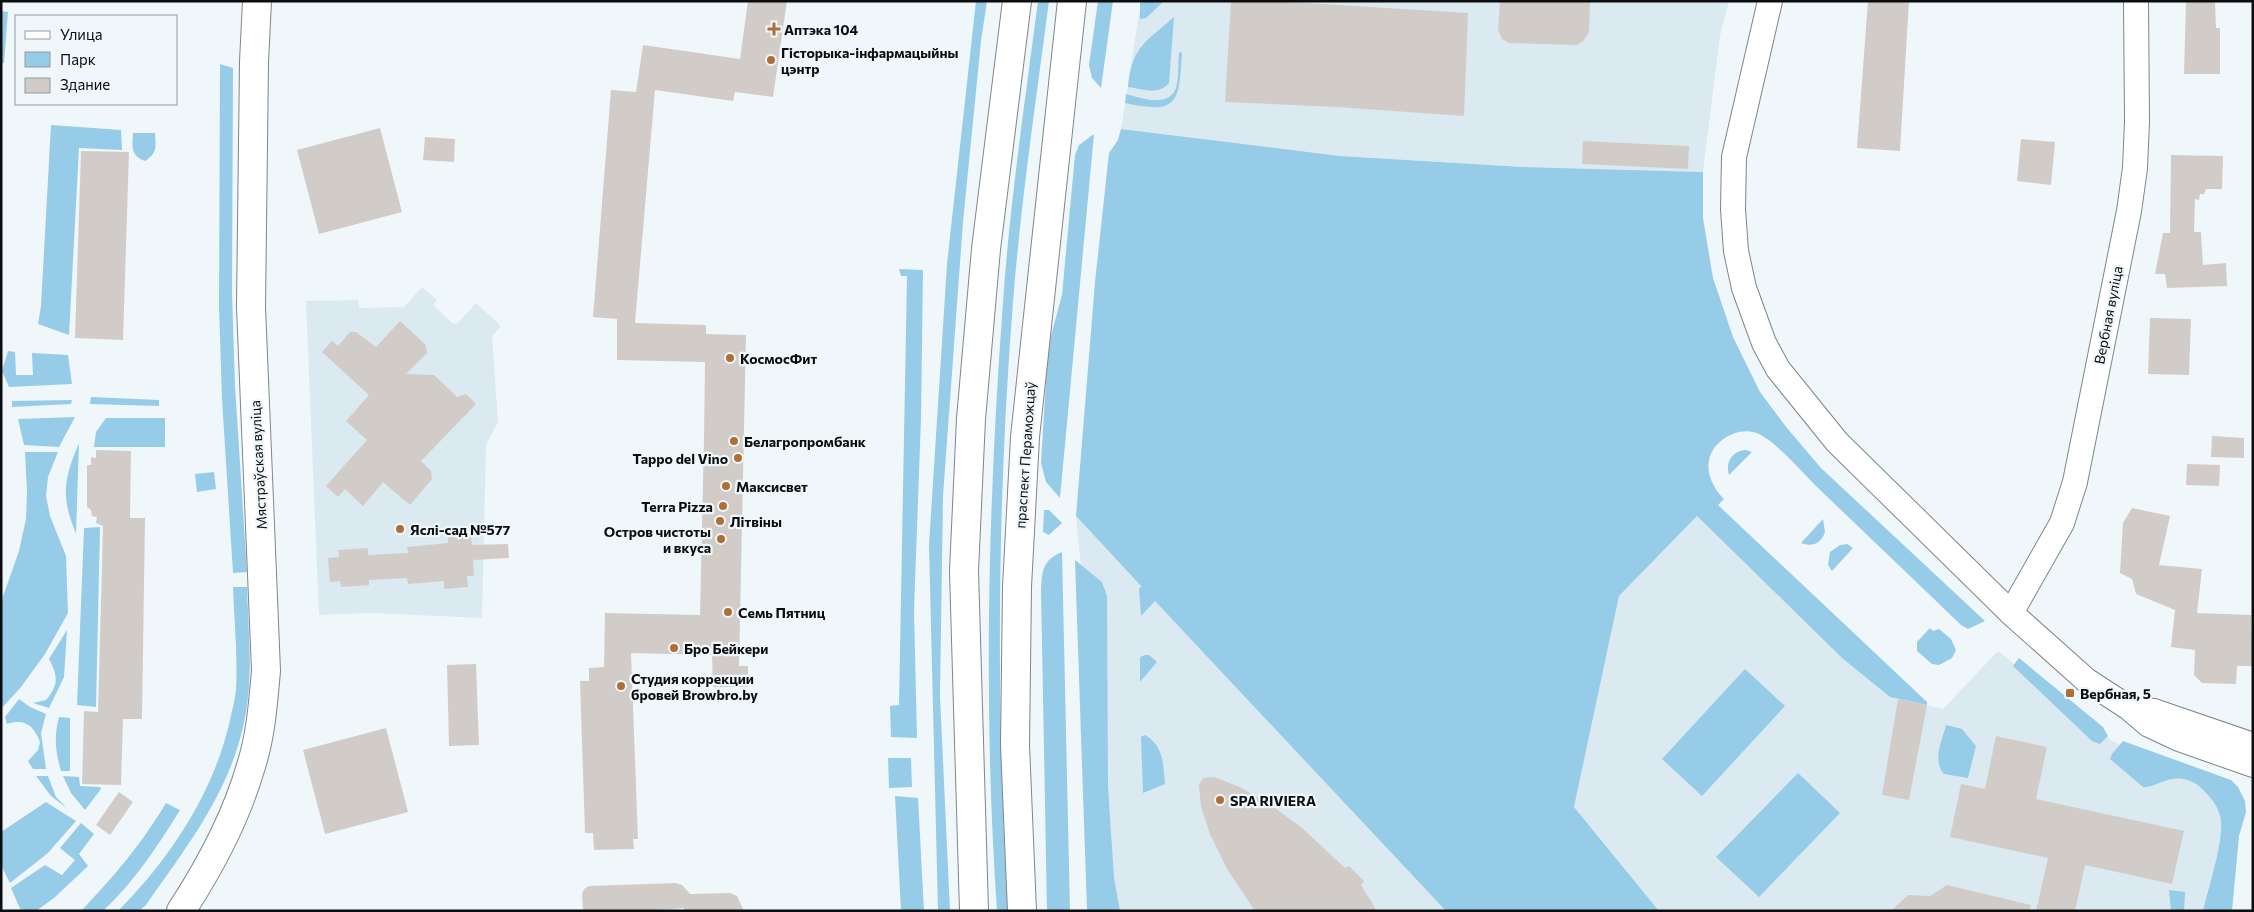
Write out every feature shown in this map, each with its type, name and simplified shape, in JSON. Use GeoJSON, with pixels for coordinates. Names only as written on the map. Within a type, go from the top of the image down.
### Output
{"type":"FeatureCollection","features":[{"type":"Feature","properties":{"kind":"main road","name":"Мястраўская вуліца"},"geometry":{"type":"LineString","coordinates":[[181,911],[198,886],[226,828],[251,766],[261,724],[266,671],[251,307],[254,62],[257,1]]}},
{"type":"Feature","properties":{"kind":"main road"},"geometry":{"type":"LineString","coordinates":[[974,911],[964,571],[972,419],[986,249],[1017,1]]}},
{"type":"Feature","properties":{"kind":"main road","name":"праспект Пераможцаў"},"geometry":{"type":"LineString","coordinates":[[1022,911],[1015,745],[1017,587],[1025,437],[1072,1]]}},
{"type":"Feature","properties":{"kind":"street"},"geometry":{"type":"LineString","coordinates":[[1770,1],[1734,157],[1733,209],[1736,251],[1744,288],[1764,343],[1778,369],[1837,442],[2012,613],[2086,680],[2128,708],[2149,725],[2179,739],[2253,765]]}},
{"type":"Feature","properties":{"kind":"street","name":"Вербная вуліца"},"geometry":{"type":"LineString","coordinates":[[2012,613],[2058,532],[2075,482],[2133,185],[2136,122],[2136,1]]}},
{"type":"Feature","properties":{"kind":"street"},"geometry":{"type":"LineString","coordinates":[[2128,708],[2154,711],[2253,746]]}},
{"type":"Feature","properties":{"kind":"shaded area"},"geometry":{"type":"Polygon","coordinates":[[[1141,1],[1729,1],[1720,36],[1703,172],[1523,167],[1340,156],[1121,129],[1141,1]]]}},
{"type":"Feature","properties":{"kind":"shaded area","name":"Яслі-сад №577"},"geometry":{"type":"Polygon","coordinates":[[[422,287],[437,300],[433,305],[452,323],[457,324],[476,303],[501,326],[492,336],[498,422],[486,445],[482,618],[371,613],[319,615],[306,301],[358,300],[359,308],[404,307],[422,287]]]}},
{"type":"Feature","properties":{"kind":"shaded area"},"geometry":{"type":"Polygon","coordinates":[[[1076,516],[1446,911],[1120,911],[1112,888],[1076,516]]]}},
{"type":"Feature","properties":{"kind":"shaded area"},"geometry":{"type":"Polygon","coordinates":[[[1697,516],[1842,658],[1890,697],[1943,709],[1998,651],[2111,740],[2161,765],[2206,781],[2234,828],[2229,911],[1659,911],[1574,807],[1619,596],[1697,516]]]}},
{"type":"Feature","properties":{"kind":"green space"},"geometry":{"type":"Polygon","coordinates":[[[976,1],[987,1],[981,41],[963,222],[943,496],[940,696],[950,911],[938,911],[929,545],[947,264],[976,1]]]}},
{"type":"Feature","properties":{"kind":"green space"},"geometry":{"type":"Polygon","coordinates":[[[1038,1],[1049,1],[1016,264],[1004,454],[1001,530],[1000,682],[1001,759],[1008,911],[997,911],[990,759],[989,682],[989,606],[994,454],[1003,302],[1010,226],[1038,1]]]}},
{"type":"Feature","properties":{"kind":"green space"},"geometry":{"type":"Polygon","coordinates":[[[1098,1],[1113,1],[1101,88],[1092,78],[1089,65],[1098,1]]]}},
{"type":"Feature","properties":{"kind":"green space"},"geometry":{"type":"Polygon","coordinates":[[[1140,1],[1164,1],[1146,18],[1140,19],[1140,1]]]}},
{"type":"Feature","properties":{"kind":"green space"},"geometry":{"type":"Polygon","coordinates":[[[1,11],[8,12],[4,63],[1,63],[1,11]]]}},
{"type":"Feature","properties":{"kind":"green space"},"geometry":{"type":"Polygon","coordinates":[[[1174,17],[1169,83],[1155,91],[1128,87],[1133,62],[1142,46],[1174,17]]]}},
{"type":"Feature","properties":{"kind":"green space"},"geometry":{"type":"Polygon","coordinates":[[[1182,52],[1179,83],[1173,101],[1156,107],[1125,103],[1126,94],[1139,98],[1161,100],[1172,94],[1177,84],[1179,53],[1182,52]]]}},
{"type":"Feature","properties":{"kind":"green space"},"geometry":{"type":"Polygon","coordinates":[[[220,64],[233,68],[232,293],[235,386],[247,572],[233,573],[222,399],[219,307],[220,64]]]}},
{"type":"Feature","properties":{"kind":"green space"},"geometry":{"type":"Polygon","coordinates":[[[51,125],[121,130],[122,150],[79,148],[69,335],[38,324],[41,306],[51,125]]]}},
{"type":"Feature","properties":{"kind":"green space"},"geometry":{"type":"Polygon","coordinates":[[[1121,129],[1340,156],[1523,167],[1703,172],[1703,218],[1713,278],[1733,337],[1760,392],[1821,468],[1985,621],[1968,629],[1961,625],[1766,438],[1759,434],[1744,431],[1728,436],[1711,453],[1708,466],[1712,482],[1724,499],[1718,505],[1927,702],[1927,705],[1890,697],[1842,658],[1697,516],[1619,596],[1574,807],[1659,911],[1446,911],[1155,601],[1141,616],[1139,588],[1142,587],[1076,516],[1095,282],[1109,153],[1118,140],[1121,129]]]}},
{"type":"Feature","properties":{"kind":"green space"},"geometry":{"type":"Polygon","coordinates":[[[133,133],[155,133],[154,153],[145,161],[140,159],[133,150],[133,133]]]}},
{"type":"Feature","properties":{"kind":"green space"},"geometry":{"type":"Polygon","coordinates":[[[1094,134],[1060,498],[1046,482],[1041,463],[1048,347],[1062,295],[1075,155],[1079,145],[1094,134]]]}},
{"type":"Feature","properties":{"kind":"green space"},"geometry":{"type":"Polygon","coordinates":[[[899,269],[923,270],[921,418],[914,611],[917,738],[891,737],[890,706],[899,705],[907,276],[901,276],[899,269]]]}},
{"type":"Feature","properties":{"kind":"green space"},"geometry":{"type":"Polygon","coordinates":[[[8,351],[15,352],[16,375],[33,375],[32,353],[68,355],[72,384],[9,387],[2,371],[8,351]]]}},
{"type":"Feature","properties":{"kind":"green space"},"geometry":{"type":"Polygon","coordinates":[[[91,397],[159,400],[159,406],[90,404],[91,397]]]}},
{"type":"Feature","properties":{"kind":"green space"},"geometry":{"type":"Polygon","coordinates":[[[72,400],[71,404],[12,407],[12,401],[72,400]]]}},
{"type":"Feature","properties":{"kind":"green space"},"geometry":{"type":"Polygon","coordinates":[[[75,417],[59,447],[24,445],[18,419],[75,417]]]}},
{"type":"Feature","properties":{"kind":"green space"},"geometry":{"type":"Polygon","coordinates":[[[106,418],[165,418],[165,447],[94,447],[96,432],[106,418]]]}},
{"type":"Feature","properties":{"kind":"green space"},"geometry":{"type":"Polygon","coordinates":[[[79,443],[76,534],[68,509],[66,488],[67,478],[79,443]]]}},
{"type":"Feature","properties":{"kind":"green space"},"geometry":{"type":"Polygon","coordinates":[[[1746,450],[1752,452],[1729,475],[1728,466],[1733,455],[1746,450]]]}},
{"type":"Feature","properties":{"kind":"green space"},"geometry":{"type":"Polygon","coordinates":[[[25,452],[58,452],[48,477],[46,496],[50,516],[66,556],[68,613],[45,654],[21,687],[1,709],[1,602],[19,551],[26,519],[25,452]]]}},
{"type":"Feature","properties":{"kind":"green space"},"geometry":{"type":"Polygon","coordinates":[[[214,472],[216,489],[197,492],[195,474],[214,472]]]}},
{"type":"Feature","properties":{"kind":"green space"},"geometry":{"type":"Polygon","coordinates":[[[1044,510],[1049,510],[1062,523],[1049,535],[1043,532],[1044,510]]]}},
{"type":"Feature","properties":{"kind":"green space"},"geometry":{"type":"Polygon","coordinates":[[[1823,519],[1825,532],[1819,542],[1809,545],[1801,543],[1823,519]]]}},
{"type":"Feature","properties":{"kind":"green space"},"geometry":{"type":"Polygon","coordinates":[[[100,527],[96,707],[77,705],[84,528],[100,527]]]}},
{"type":"Feature","properties":{"kind":"green space"},"geometry":{"type":"Polygon","coordinates":[[[1847,544],[1853,548],[1832,571],[1828,565],[1830,552],[1840,545],[1847,544]]]}},
{"type":"Feature","properties":{"kind":"green space"},"geometry":{"type":"Polygon","coordinates":[[[1062,552],[1070,911],[1047,911],[1041,589],[1043,571],[1047,562],[1062,552]]]}},
{"type":"Feature","properties":{"kind":"green space"},"geometry":{"type":"Polygon","coordinates":[[[1075,560],[1102,582],[1107,596],[1108,787],[1114,878],[1120,911],[1087,910],[1075,560]]]}},
{"type":"Feature","properties":{"kind":"green space"},"geometry":{"type":"Polygon","coordinates":[[[233,587],[247,587],[250,656],[248,697],[243,727],[235,756],[211,808],[146,905],[139,911],[118,911],[155,869],[188,823],[213,773],[223,747],[236,690],[233,587]]]}},
{"type":"Feature","properties":{"kind":"green space"},"geometry":{"type":"Polygon","coordinates":[[[1930,628],[1933,631],[1939,629],[1951,639],[1956,650],[1952,658],[1939,665],[1932,664],[1917,651],[1917,642],[1930,628]]]}},
{"type":"Feature","properties":{"kind":"green space"},"geometry":{"type":"Polygon","coordinates":[[[67,630],[64,677],[49,708],[33,703],[46,700],[53,690],[56,680],[49,659],[67,630]]]}},
{"type":"Feature","properties":{"kind":"green space"},"geometry":{"type":"Polygon","coordinates":[[[1149,655],[1157,662],[1140,682],[1140,657],[1149,655]]]}},
{"type":"Feature","properties":{"kind":"green space"},"geometry":{"type":"Polygon","coordinates":[[[2019,658],[2103,727],[2108,736],[2100,744],[2092,741],[2013,666],[2019,658]]]}},
{"type":"Feature","properties":{"kind":"green space"},"geometry":{"type":"Polygon","coordinates":[[[1745,669],[1785,706],[1702,796],[1662,759],[1745,669]]]}},
{"type":"Feature","properties":{"kind":"green space"},"geometry":{"type":"Polygon","coordinates":[[[19,699],[30,707],[46,714],[41,733],[46,769],[33,769],[28,761],[38,750],[40,742],[32,728],[19,722],[7,724],[5,717],[19,699]]]}},
{"type":"Feature","properties":{"kind":"green space"},"geometry":{"type":"Polygon","coordinates":[[[59,717],[70,718],[70,771],[61,771],[57,757],[56,731],[59,717]]]}},
{"type":"Feature","properties":{"kind":"green space"},"geometry":{"type":"Polygon","coordinates":[[[1946,725],[1962,729],[1976,746],[1968,778],[1944,774],[1940,769],[1938,757],[1946,725]]]}},
{"type":"Feature","properties":{"kind":"green space"},"geometry":{"type":"Polygon","coordinates":[[[1145,735],[1156,744],[1159,750],[1163,763],[1165,784],[1143,793],[1141,737],[1145,735]]]}},
{"type":"Feature","properties":{"kind":"green space"},"geometry":{"type":"Polygon","coordinates":[[[2123,741],[2231,780],[2238,787],[2245,801],[2246,812],[2239,836],[2232,911],[2203,911],[2221,836],[2218,809],[2208,795],[2190,781],[2171,779],[2143,787],[2110,759],[2123,741]]]}},
{"type":"Feature","properties":{"kind":"green space"},"geometry":{"type":"Polygon","coordinates":[[[888,758],[911,758],[912,787],[889,788],[888,758]]]}},
{"type":"Feature","properties":{"kind":"green space"},"geometry":{"type":"Polygon","coordinates":[[[1798,773],[1840,813],[1759,897],[1716,857],[1798,773]]]}},
{"type":"Feature","properties":{"kind":"green space"},"geometry":{"type":"Polygon","coordinates":[[[36,776],[48,776],[56,797],[68,809],[51,796],[36,776]]]}},
{"type":"Feature","properties":{"kind":"green space"},"geometry":{"type":"Polygon","coordinates":[[[63,776],[79,777],[80,786],[100,787],[101,789],[85,810],[71,793],[63,776]]]}},
{"type":"Feature","properties":{"kind":"green space"},"geometry":{"type":"Polygon","coordinates":[[[895,796],[918,798],[924,911],[901,911],[895,796]]]}},
{"type":"Feature","properties":{"kind":"green space"},"geometry":{"type":"Polygon","coordinates":[[[46,802],[76,821],[48,853],[10,883],[1,865],[1,832],[46,802]]]}},
{"type":"Feature","properties":{"kind":"green space"},"geometry":{"type":"Polygon","coordinates":[[[166,803],[180,810],[135,876],[103,911],[81,911],[127,859],[147,833],[166,803]]]}},
{"type":"Feature","properties":{"kind":"green space"},"geometry":{"type":"Polygon","coordinates":[[[81,823],[94,834],[79,854],[88,866],[54,898],[36,911],[21,911],[11,888],[45,865],[62,875],[75,860],[60,848],[81,823]]]}},
{"type":"Feature","properties":{"kind":"green space"},"geometry":{"type":"Polygon","coordinates":[[[2169,890],[2185,892],[2184,911],[2171,911],[2169,890]]]}},
{"type":"Feature","properties":{"kind":"building"},"geometry":{"type":"Polygon","coordinates":[[[748,1],[787,1],[773,97],[735,92],[733,101],[655,90],[635,323],[706,325],[706,334],[746,335],[739,666],[748,666],[748,687],[713,687],[712,655],[631,653],[638,839],[633,839],[634,849],[594,850],[593,833],[585,833],[580,681],[589,681],[589,668],[604,667],[605,613],[700,615],[704,438],[705,362],[617,360],[617,319],[593,317],[611,90],[636,92],[643,45],[740,59],[748,1]]]}},
{"type":"Feature","properties":{"kind":"building"},"geometry":{"type":"Polygon","coordinates":[[[1231,1],[1274,1],[1468,13],[1464,116],[1337,107],[1225,102],[1231,1]]]}},
{"type":"Feature","properties":{"kind":"building"},"geometry":{"type":"Polygon","coordinates":[[[1500,1],[1590,1],[1589,32],[1584,40],[1577,45],[1509,43],[1502,39],[1498,30],[1500,1]]]}},
{"type":"Feature","properties":{"kind":"building"},"geometry":{"type":"Polygon","coordinates":[[[1868,1],[1909,1],[1900,151],[1857,148],[1868,1]]]}},
{"type":"Feature","properties":{"kind":"building"},"geometry":{"type":"Polygon","coordinates":[[[2186,1],[2215,1],[2216,28],[2220,28],[2220,74],[2184,74],[2186,1]]]}},
{"type":"Feature","properties":{"kind":"building"},"geometry":{"type":"Polygon","coordinates":[[[380,128],[402,212],[319,234],[297,150],[380,128]]]}},
{"type":"Feature","properties":{"kind":"building"},"geometry":{"type":"Polygon","coordinates":[[[425,137],[455,139],[454,162],[423,160],[425,137]]]}},
{"type":"Feature","properties":{"kind":"building"},"geometry":{"type":"Polygon","coordinates":[[[2021,139],[2055,142],[2051,185],[2017,181],[2021,139]]]}},
{"type":"Feature","properties":{"kind":"building"},"geometry":{"type":"Polygon","coordinates":[[[1583,141],[1689,146],[1688,169],[1582,164],[1583,141]]]}},
{"type":"Feature","properties":{"kind":"building"},"geometry":{"type":"Polygon","coordinates":[[[81,151],[129,152],[123,340],[75,338],[81,151]]]}},
{"type":"Feature","properties":{"kind":"building"},"geometry":{"type":"Polygon","coordinates":[[[2171,155],[2223,156],[2222,189],[2206,189],[2204,194],[2200,194],[2199,200],[2195,199],[2194,232],[2201,232],[2203,265],[2226,263],[2227,286],[2167,288],[2165,274],[2155,274],[2163,233],[2170,233],[2171,155]]]}},
{"type":"Feature","properties":{"kind":"building"},"geometry":{"type":"Polygon","coordinates":[[[2150,318],[2191,319],[2189,375],[2148,374],[2150,318]]]}},
{"type":"Feature","properties":{"kind":"building"},"geometry":{"type":"Polygon","coordinates":[[[400,321],[425,344],[427,353],[406,374],[434,375],[457,397],[466,394],[476,404],[421,461],[431,471],[432,479],[410,505],[383,482],[363,506],[345,489],[338,497],[326,486],[367,440],[346,421],[369,395],[322,352],[332,341],[338,346],[350,332],[356,332],[376,347],[400,321]]]}},
{"type":"Feature","properties":{"kind":"building"},"geometry":{"type":"Polygon","coordinates":[[[2212,436],[2244,438],[2244,458],[2211,457],[2212,436]]]}},
{"type":"Feature","properties":{"kind":"building"},"geometry":{"type":"Polygon","coordinates":[[[96,450],[131,451],[130,518],[145,518],[142,719],[123,719],[121,785],[82,784],[84,711],[98,712],[103,526],[96,523],[97,517],[92,516],[91,510],[87,507],[87,465],[91,465],[91,457],[96,458],[96,450]]]}},
{"type":"Feature","properties":{"kind":"building"},"geometry":{"type":"Polygon","coordinates":[[[2187,464],[2220,465],[2219,486],[2186,485],[2187,464]]]}},
{"type":"Feature","properties":{"kind":"building"},"geometry":{"type":"Polygon","coordinates":[[[2132,508],[2170,516],[2159,565],[2202,569],[2197,613],[2251,615],[2253,666],[2237,666],[2236,684],[2202,683],[2194,675],[2195,650],[2171,647],[2175,610],[2136,594],[2132,579],[2120,573],[2123,523],[2132,508]]]}},
{"type":"Feature","properties":{"kind":"building"},"geometry":{"type":"Polygon","coordinates":[[[471,535],[472,545],[508,544],[509,558],[473,560],[474,576],[467,576],[468,587],[444,589],[444,581],[408,584],[407,578],[369,580],[369,585],[341,587],[340,581],[330,582],[328,558],[339,557],[338,550],[368,548],[368,555],[408,553],[407,547],[448,543],[448,537],[471,535]]]}},
{"type":"Feature","properties":{"kind":"building"},"geometry":{"type":"Polygon","coordinates":[[[476,664],[479,745],[449,746],[447,665],[476,664]]]}},
{"type":"Feature","properties":{"kind":"building"},"geometry":{"type":"Polygon","coordinates":[[[1898,699],[1927,705],[1909,800],[1882,795],[1898,699]]]}},
{"type":"Feature","properties":{"kind":"building"},"geometry":{"type":"Polygon","coordinates":[[[386,728],[408,812],[325,834],[303,750],[386,728]]]}},
{"type":"Feature","properties":{"kind":"building"},"geometry":{"type":"Polygon","coordinates":[[[1996,736],[2047,747],[2036,799],[2184,831],[2172,884],[2085,865],[2075,911],[2036,911],[2048,858],[1950,837],[1961,784],[1985,789],[1996,736]]]}},
{"type":"Feature","properties":{"kind":"building"},"geometry":{"type":"Polygon","coordinates":[[[1214,777],[1240,787],[1272,806],[1301,827],[1345,868],[1349,866],[1364,881],[1361,885],[1377,911],[1255,911],[1227,869],[1210,834],[1201,807],[1199,785],[1203,778],[1214,777]]]}},
{"type":"Feature","properties":{"kind":"building"},"geometry":{"type":"Polygon","coordinates":[[[119,792],[133,802],[110,835],[96,825],[119,792]]]}},
{"type":"Feature","properties":{"kind":"building"},"geometry":{"type":"Polygon","coordinates":[[[676,883],[682,885],[690,894],[730,893],[737,896],[744,911],[684,911],[684,908],[647,911],[583,911],[582,894],[584,889],[589,886],[676,883]]]}},
{"type":"Feature","properties":{"kind":"building"},"geometry":{"type":"Polygon","coordinates":[[[1947,885],[2031,905],[2030,911],[1891,911],[1908,895],[1930,896],[1947,885]]]}},
{"type":"Feature","properties":{"kind":"place","name":"Аптэка 104"},"geometry":{"type":"Point","coordinates":[774,29]}},
{"type":"Feature","properties":{"kind":"place","name":"Гісторыка-інфармацыйны цэнтр"},"geometry":{"type":"Point","coordinates":[771,60]}},
{"type":"Feature","properties":{"kind":"place","name":"КосмосФит"},"geometry":{"type":"Point","coordinates":[730,358]}},
{"type":"Feature","properties":{"kind":"place","name":"Белагропромбанк"},"geometry":{"type":"Point","coordinates":[734,441]}},
{"type":"Feature","properties":{"kind":"place","name":"Tappo del Vino"},"geometry":{"type":"Point","coordinates":[738,458]}},
{"type":"Feature","properties":{"kind":"place","name":"Максисвет"},"geometry":{"type":"Point","coordinates":[726,486]}},
{"type":"Feature","properties":{"kind":"place","name":"Terra Pizza"},"geometry":{"type":"Point","coordinates":[723,506]}},
{"type":"Feature","properties":{"kind":"place","name":"Літвіны"},"geometry":{"type":"Point","coordinates":[720,521]}},
{"type":"Feature","properties":{"kind":"place","name":"Яслі-сад №577"},"geometry":{"type":"Point","coordinates":[400,529]}},
{"type":"Feature","properties":{"kind":"place","name":"Остров чистоты и вкуса"},"geometry":{"type":"Point","coordinates":[721,539]}},
{"type":"Feature","properties":{"kind":"place","name":"Семь Пятниц"},"geometry":{"type":"Point","coordinates":[728,612]}},
{"type":"Feature","properties":{"kind":"place","name":"Бро Бейкери"},"geometry":{"type":"Point","coordinates":[674,648]}},
{"type":"Feature","properties":{"kind":"place","name":"Студия коррекции бровей Browbro.by"},"geometry":{"type":"Point","coordinates":[621,686]}},
{"type":"Feature","properties":{"kind":"place","name":"Вербная, 5"},"geometry":{"type":"Point","coordinates":[2070,693]}},
{"type":"Feature","properties":{"kind":"place","name":"SPA RIVIERA"},"geometry":{"type":"Point","coordinates":[1220,800]}}]}
